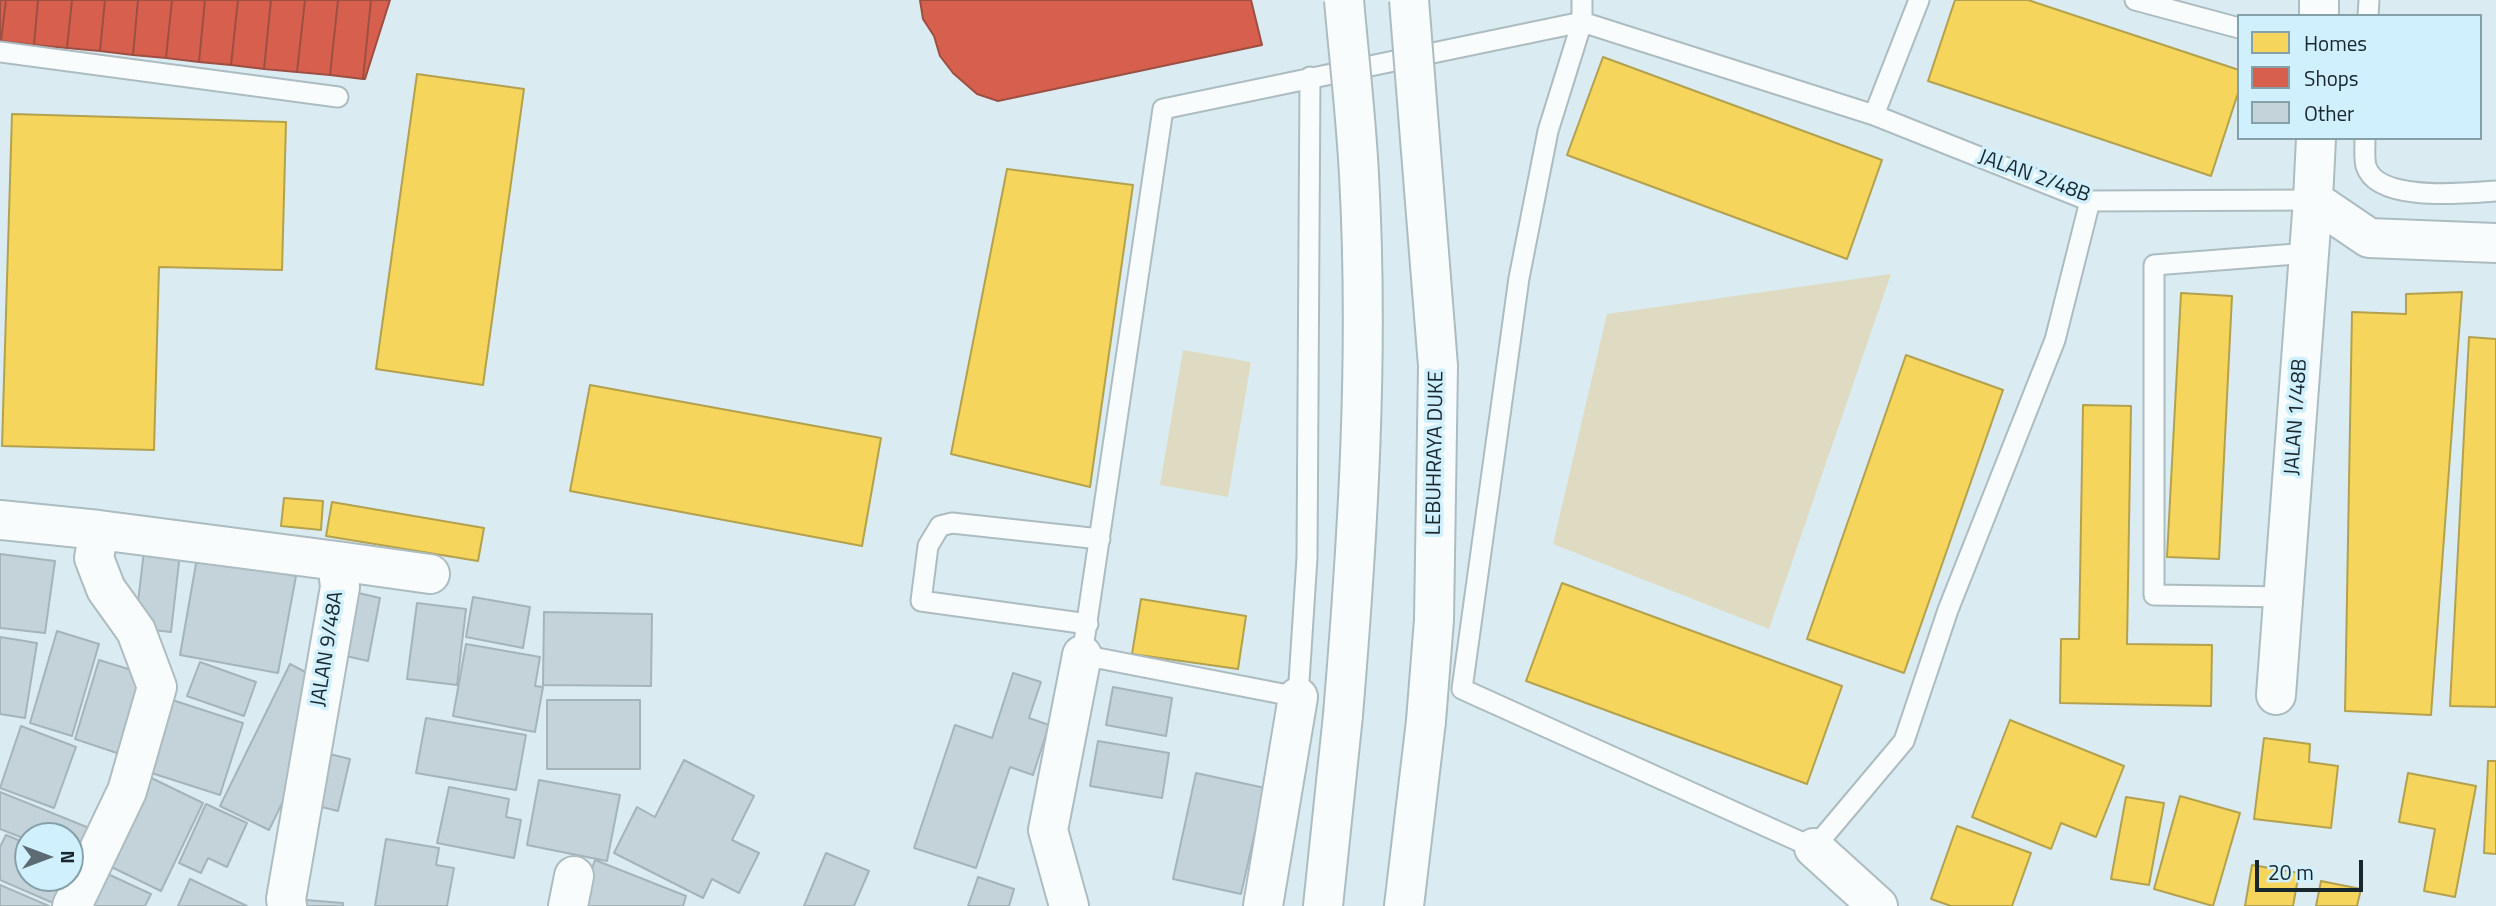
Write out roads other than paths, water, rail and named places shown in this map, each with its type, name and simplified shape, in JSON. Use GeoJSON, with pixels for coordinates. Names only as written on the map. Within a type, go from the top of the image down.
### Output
{"type":"FeatureCollection","features":[{"type":"Feature","properties":{"kind":"main road"},"geometry":{"type":"LineString","coordinates":[[1322,906],[1353,599],[1363,337],[1359,176],[1344,0]]}},
{"type":"Feature","properties":{"kind":"main road","name":"LEBUHRAYA DUKE"},"geometry":{"type":"LineString","coordinates":[[1404,906],[1426,721],[1434,620],[1438,366],[1409,0]]}},
{"type":"Feature","properties":{"kind":"main road","name":"JALAN 1/48B"},"geometry":{"type":"LineString","coordinates":[[2276,695],[2314,200],[2316,140]]}},
{"type":"Feature","properties":{"kind":"main road"},"geometry":{"type":"LineString","coordinates":[[2314,200],[2369,238],[2496,243]]}},
{"type":"Feature","properties":{"kind":"main road","name":"JALAN 9/48A"},"geometry":{"type":"LineString","coordinates":[[0,520],[337,561],[340,587],[286,899],[287,906]]}},
{"type":"Feature","properties":{"kind":"main road"},"geometry":{"type":"LineString","coordinates":[[72,906],[127,791],[157,687],[136,631],[106,589],[94,558],[99,530]]}},
{"type":"Feature","properties":{"kind":"main road"},"geometry":{"type":"LineString","coordinates":[[337,561],[430,574]]}},
{"type":"Feature","properties":{"kind":"main road"},"geometry":{"type":"LineString","coordinates":[[1069,906],[1048,830],[1085,639]]}},
{"type":"Feature","properties":{"kind":"main road"},"geometry":{"type":"LineString","coordinates":[[1263,906],[1298,697]]}},
{"type":"Feature","properties":{"kind":"main road"},"geometry":{"type":"LineString","coordinates":[[1814,848],[1878,906]]}},
{"type":"Feature","properties":{"kind":"lane"},"geometry":{"type":"LineString","coordinates":[[1582,0],[1582,22],[1548,131],[1519,278],[1462,689],[1814,848],[1904,741],[1948,610],[2055,340],[2090,201]]}},
{"type":"Feature","properties":{"kind":"lane"},"geometry":{"type":"LineString","coordinates":[[1874,115],[1919,0]]}},
{"type":"Feature","properties":{"kind":"lane"},"geometry":{"type":"LineString","coordinates":[[2135,0],[2237,27]]}},
{"type":"Feature","properties":{"kind":"lane"},"geometry":{"type":"LineString","coordinates":[[1085,639],[1163,108],[1582,22]]}},
{"type":"Feature","properties":{"kind":"lane","name":"JALAN 2/48B"},"geometry":{"type":"LineString","coordinates":[[1582,22],[1874,115],[2090,201],[2314,200]]}},
{"type":"Feature","properties":{"kind":"lane"},"geometry":{"type":"LineString","coordinates":[[0,52],[338,97]]}},
{"type":"Feature","properties":{"kind":"lane"},"geometry":{"type":"LineString","coordinates":[[1100,539],[952,523],[940,526],[928,546],[921,601],[1085,639],[1298,697],[1307,558],[1310,77]]}},
{"type":"Feature","properties":{"kind":"lane"},"geometry":{"type":"LineString","coordinates":[[2365,140],[2366,166],[2374,178],[2390,188],[2451,194],[2496,191]]}},
{"type":"Feature","properties":{"kind":"lane"},"geometry":{"type":"LineString","coordinates":[[2284,597],[2154,595],[2154,265],[2309,253]]}}]}
